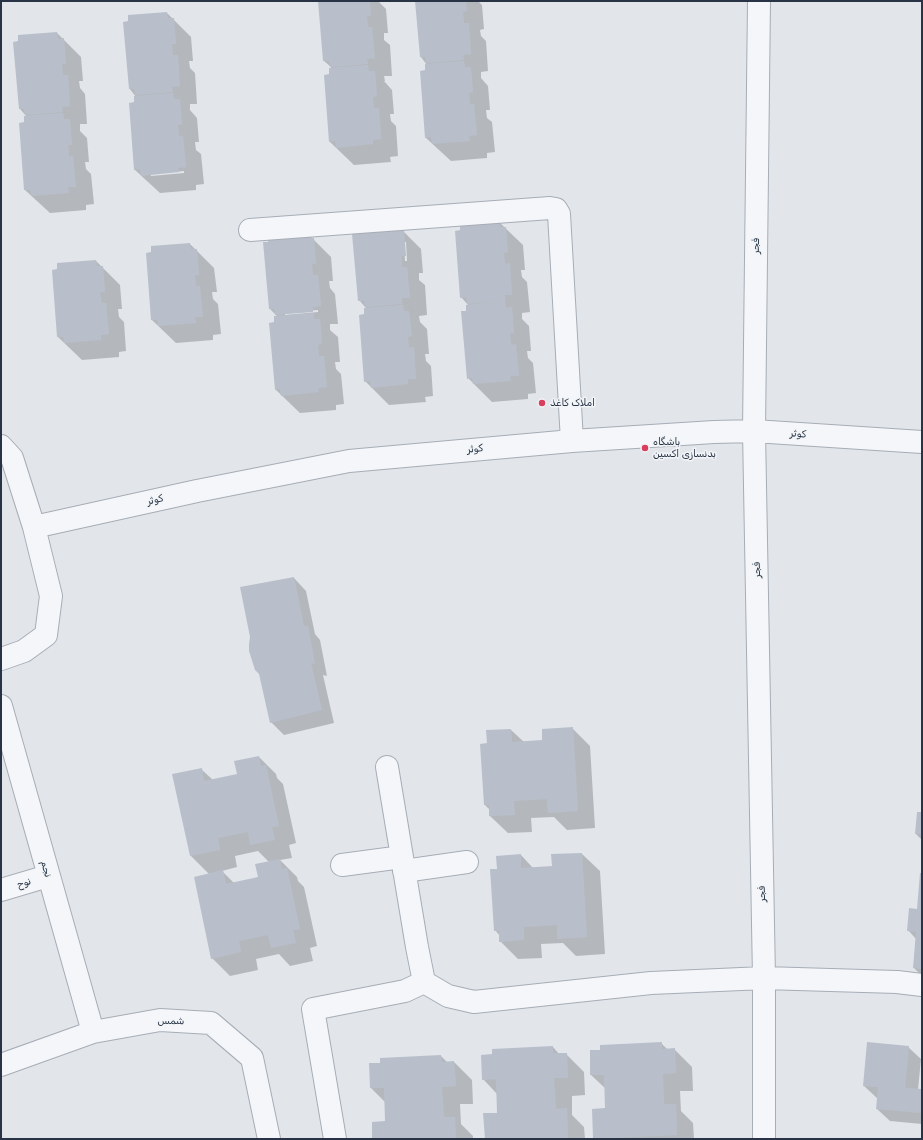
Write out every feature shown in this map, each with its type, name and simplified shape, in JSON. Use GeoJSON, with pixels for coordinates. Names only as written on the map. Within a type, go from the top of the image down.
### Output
{"type":"FeatureCollection","features":[{"type":"Feature","properties":{"kind":"street","name":"فجر"},"geometry":{"type":"LineString","coordinates":[[759,1],[754,431],[764,978],[764,1139]]}},
{"type":"Feature","properties":{"kind":"street"},"geometry":{"type":"LineString","coordinates":[[250,230],[550,208],[556,209],[559,214],[572,441]]}},
{"type":"Feature","properties":{"kind":"street","name":"کوثر"},"geometry":{"type":"LineString","coordinates":[[34,527],[197,491],[349,460],[572,441],[714,432],[754,431],[922,442]]}},
{"type":"Feature","properties":{"kind":"street"},"geometry":{"type":"LineString","coordinates":[[1,446],[12,458],[34,527],[51,596],[46,634],[24,651],[1,659]]}},
{"type":"Feature","properties":{"kind":"street","name":"نجم"},"geometry":{"type":"LineString","coordinates":[[1,706],[93,1032]]}},
{"type":"Feature","properties":{"kind":"street"},"geometry":{"type":"LineString","coordinates":[[387,767],[424,982],[448,996],[474,1002],[651,983],[764,978],[897,982],[922,985]]}},
{"type":"Feature","properties":{"kind":"street"},"geometry":{"type":"LineString","coordinates":[[342,865],[467,862]]}},
{"type":"Feature","properties":{"kind":"street","name":"نوح"},"geometry":{"type":"LineString","coordinates":[[1,890],[48,876]]}},
{"type":"Feature","properties":{"kind":"street"},"geometry":{"type":"LineString","coordinates":[[335,1139],[313,1009],[405,991],[424,982]]}},
{"type":"Feature","properties":{"kind":"street","name":"شمس"},"geometry":{"type":"LineString","coordinates":[[1,1065],[93,1032],[160,1020],[211,1023],[252,1058],[269,1139]]}},
{"type":"Feature","properties":{"kind":"building"},"geometry":{"type":"Polygon","coordinates":[[[318,1],[370,1],[371,16],[367,16],[368,27],[372,27],[375,58],[367,59],[368,64],[330,67],[329,61],[323,61],[318,1]]]}},
{"type":"Feature","properties":{"kind":"building"},"geometry":{"type":"Polygon","coordinates":[[[415,1],[466,1],[467,11],[463,12],[464,23],[469,23],[471,54],[463,55],[464,60],[426,63],[425,57],[420,57],[415,1]]]}},
{"type":"Feature","properties":{"kind":"building"},"geometry":{"type":"Polygon","coordinates":[[[167,12],[168,18],[174,18],[176,44],[172,44],[173,55],[178,55],[180,86],[172,87],[173,92],[135,95],[134,89],[129,89],[123,22],[128,21],[128,15],[167,12]]]}},
{"type":"Feature","properties":{"kind":"building"},"geometry":{"type":"Polygon","coordinates":[[[57,32],[58,39],[64,38],[66,64],[62,64],[63,75],[68,75],[70,106],[62,107],[63,112],[25,115],[24,109],[19,109],[13,42],[18,41],[18,35],[57,32]]]}},
{"type":"Feature","properties":{"kind":"building"},"geometry":{"type":"Polygon","coordinates":[[[464,61],[465,67],[471,67],[473,92],[469,93],[470,104],[474,104],[477,135],[469,136],[470,141],[432,144],[431,137],[425,138],[420,71],[425,70],[425,64],[464,61]]]}},
{"type":"Feature","properties":{"kind":"building"},"geometry":{"type":"Polygon","coordinates":[[[368,65],[369,71],[375,71],[377,96],[373,97],[374,108],[379,108],[381,139],[373,140],[373,144],[336,148],[335,141],[329,142],[324,75],[329,74],[329,68],[368,65]]]}},
{"type":"Feature","properties":{"kind":"building"},"geometry":{"type":"Polygon","coordinates":[[[173,93],[174,99],[180,99],[182,124],[178,125],[179,136],[183,136],[186,167],[178,168],[179,172],[141,176],[140,169],[134,170],[129,103],[134,102],[134,96],[173,93]]]}},
{"type":"Feature","properties":{"kind":"building"},"geometry":{"type":"Polygon","coordinates":[[[63,113],[64,119],[70,119],[72,145],[68,145],[69,156],[73,156],[76,187],[68,187],[69,193],[31,196],[30,190],[24,190],[19,123],[24,122],[24,116],[63,113]]]}},
{"type":"Feature","properties":{"kind":"building"},"geometry":{"type":"Polygon","coordinates":[[[499,220],[500,227],[506,227],[508,252],[504,253],[505,264],[510,263],[512,295],[505,295],[505,301],[467,304],[466,297],[460,298],[455,231],[460,230],[460,224],[499,220]]]}},
{"type":"Feature","properties":{"kind":"building"},"geometry":{"type":"Polygon","coordinates":[[[397,224],[397,230],[404,230],[406,256],[402,256],[402,267],[407,267],[410,298],[402,298],[402,304],[365,307],[364,301],[358,301],[352,234],[358,233],[357,227],[397,224]]]}},
{"type":"Feature","properties":{"kind":"building"},"geometry":{"type":"Polygon","coordinates":[[[307,232],[308,238],[314,238],[316,264],[312,264],[313,275],[318,275],[321,306],[313,307],[313,312],[275,315],[274,309],[269,309],[263,242],[268,242],[268,235],[307,232]]]}},
{"type":"Feature","properties":{"kind":"building"},"geometry":{"type":"Polygon","coordinates":[[[190,243],[191,249],[197,249],[199,275],[195,275],[196,286],[200,286],[203,317],[195,317],[196,323],[158,326],[157,320],[151,320],[146,253],[151,252],[151,246],[190,243]]]}},
{"type":"Feature","properties":{"kind":"building"},"geometry":{"type":"Polygon","coordinates":[[[96,260],[97,266],[103,266],[105,292],[100,292],[102,303],[106,303],[109,334],[101,335],[101,340],[64,343],[63,337],[57,337],[52,270],[57,269],[57,263],[96,260]]]}},
{"type":"Feature","properties":{"kind":"building"},"geometry":{"type":"Polygon","coordinates":[[[505,301],[506,308],[512,307],[514,333],[510,333],[511,345],[516,344],[519,376],[510,376],[511,381],[473,384],[472,378],[467,379],[461,311],[466,311],[466,305],[505,301]]]}},
{"type":"Feature","properties":{"kind":"building"},"geometry":{"type":"Polygon","coordinates":[[[403,305],[404,311],[409,311],[412,336],[408,337],[409,348],[414,347],[416,379],[408,379],[408,384],[371,388],[370,381],[364,382],[359,315],[364,314],[364,308],[403,305]]]}},
{"type":"Feature","properties":{"kind":"building"},"geometry":{"type":"Polygon","coordinates":[[[314,313],[314,319],[320,319],[322,344],[318,345],[319,356],[324,356],[327,387],[318,388],[319,392],[281,396],[280,389],[275,390],[269,323],[274,322],[274,316],[314,313]]]}},
{"type":"Feature","properties":{"kind":"building"},"geometry":{"type":"Polygon","coordinates":[[[294,577],[304,626],[308,626],[315,664],[311,663],[322,710],[270,723],[259,674],[255,670],[249,651],[250,637],[240,587],[294,577]]]}},
{"type":"Feature","properties":{"kind":"building"},"geometry":{"type":"Polygon","coordinates":[[[573,727],[578,811],[548,813],[547,799],[514,801],[515,815],[489,816],[489,805],[484,805],[480,744],[487,743],[486,730],[511,729],[512,742],[542,740],[542,729],[573,727]]]}},
{"type":"Feature","properties":{"kind":"building"},"geometry":{"type":"Polygon","coordinates":[[[259,756],[261,766],[266,765],[279,826],[272,827],[275,840],[250,845],[248,832],[218,838],[220,850],[190,856],[172,774],[202,768],[204,781],[237,774],[234,761],[259,756]]]}},
{"type":"Feature","properties":{"kind":"building"},"geometry":{"type":"Polygon","coordinates":[[[917,812],[922,812],[922,834],[915,834],[917,812]]]}},
{"type":"Feature","properties":{"kind":"building"},"geometry":{"type":"Polygon","coordinates":[[[582,853],[587,937],[557,939],[557,925],[524,927],[524,940],[499,942],[499,931],[494,931],[490,869],[497,869],[496,856],[521,854],[521,868],[552,866],[551,854],[582,853]]]}},
{"type":"Feature","properties":{"kind":"building"},"geometry":{"type":"Polygon","coordinates":[[[280,859],[282,869],[287,868],[300,929],[293,930],[296,943],[271,948],[268,935],[239,941],[241,952],[211,959],[194,877],[223,870],[226,884],[258,877],[255,864],[280,859]]]}},
{"type":"Feature","properties":{"kind":"building"},"geometry":{"type":"Polygon","coordinates":[[[920,873],[922,873],[922,969],[913,968],[916,932],[907,931],[909,908],[917,909],[920,873]]]}},
{"type":"Feature","properties":{"kind":"building"},"geometry":{"type":"Polygon","coordinates":[[[662,1042],[662,1049],[675,1048],[676,1073],[663,1074],[664,1104],[676,1104],[677,1135],[593,1139],[592,1109],[605,1108],[604,1075],[590,1075],[590,1050],[600,1050],[600,1045],[662,1042]]]}},
{"type":"Feature","properties":{"kind":"building"},"geometry":{"type":"Polygon","coordinates":[[[867,1042],[909,1046],[905,1088],[922,1089],[922,1113],[876,1109],[878,1087],[863,1086],[867,1042]]]}},
{"type":"Feature","properties":{"kind":"building"},"geometry":{"type":"Polygon","coordinates":[[[553,1046],[553,1053],[567,1053],[568,1078],[554,1078],[556,1109],[567,1108],[568,1139],[485,1139],[483,1113],[497,1113],[496,1079],[482,1080],[481,1055],[492,1054],[492,1049],[553,1046]]]}},
{"type":"Feature","properties":{"kind":"building"},"geometry":{"type":"Polygon","coordinates":[[[441,1055],[442,1062],[454,1061],[456,1086],[442,1087],[444,1117],[455,1117],[456,1139],[372,1139],[372,1122],[385,1121],[384,1088],[370,1088],[369,1063],[380,1063],[380,1058],[441,1055]]]}},
{"type":"Feature","properties":{"kind":"place","name":"املاک کاغذ"},"geometry":{"type":"Point","coordinates":[542,403]}},
{"type":"Feature","properties":{"kind":"place","name":"باشگاه بدنسازی اکسین"},"geometry":{"type":"Point","coordinates":[645,448]}}]}
